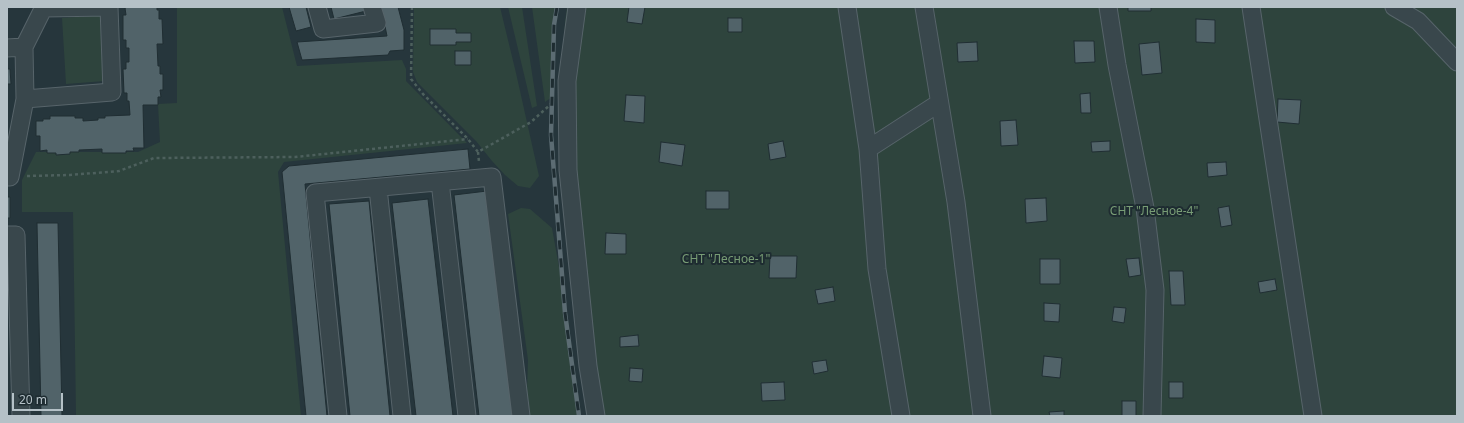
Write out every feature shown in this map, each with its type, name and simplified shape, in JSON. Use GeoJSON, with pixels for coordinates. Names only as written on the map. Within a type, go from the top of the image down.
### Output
{"type":"FeatureCollection","features":[{"type":"Feature","properties":{"kind":"street"},"geometry":{"type":"LineString","coordinates":[[9,177],[25,99],[24,47],[44,8],[109,7],[112,92],[25,99]]}},
{"type":"Feature","properties":{"kind":"street"},"geometry":{"type":"LineString","coordinates":[[317,7],[322,28],[377,23],[372,7]]}},
{"type":"Feature","properties":{"kind":"street"},"geometry":{"type":"LineString","coordinates":[[576,7],[567,81],[568,170],[588,366],[596,416]]}},
{"type":"Feature","properties":{"kind":"street"},"geometry":{"type":"LineString","coordinates":[[847,7],[868,149],[877,269],[901,416]]}},
{"type":"Feature","properties":{"kind":"street"},"geometry":{"type":"LineString","coordinates":[[924,7],[956,202],[982,416]]}},
{"type":"Feature","properties":{"kind":"street"},"geometry":{"type":"LineString","coordinates":[[1108,7],[1117,65],[1145,208],[1155,290],[1152,416]]}},
{"type":"Feature","properties":{"kind":"street"},"geometry":{"type":"LineString","coordinates":[[1251,7],[1313,416]]}},
{"type":"Feature","properties":{"kind":"street"},"geometry":{"type":"LineString","coordinates":[[1394,7],[1418,21],[1457,62]]}},
{"type":"Feature","properties":{"kind":"street"},"geometry":{"type":"LineString","coordinates":[[7,48],[24,47]]}},
{"type":"Feature","properties":{"kind":"street"},"geometry":{"type":"LineString","coordinates":[[868,149],[939,103]]}},
{"type":"Feature","properties":{"kind":"street"},"geometry":{"type":"LineString","coordinates":[[338,416],[315,194],[492,177],[521,416]]}},
{"type":"Feature","properties":{"kind":"street"},"geometry":{"type":"LineString","coordinates":[[440,182],[467,416]]}},
{"type":"Feature","properties":{"kind":"street"},"geometry":{"type":"LineString","coordinates":[[378,188],[402,416]]}},
{"type":"Feature","properties":{"kind":"street"},"geometry":{"type":"LineString","coordinates":[[11,235],[21,416]]}},
{"type":"Feature","properties":{"kind":"path"},"geometry":{"type":"LineString","coordinates":[[412,7],[411,79],[423,94],[468,139],[478,152],[531,122],[552,104]]}},
{"type":"Feature","properties":{"kind":"path"},"geometry":{"type":"LineString","coordinates":[[9,177],[70,175],[119,171],[154,158],[295,157],[468,139]]}},
{"type":"Feature","properties":{"kind":"green space"},"geometry":{"type":"Polygon","coordinates":[[[177,7],[282,7],[297,66],[402,60],[406,69],[406,81],[467,143],[284,162],[278,172],[301,416],[76,416],[73,212],[22,212],[22,180],[36,152],[138,152],[160,142],[158,104],[177,103],[177,7]]]}},
{"type":"Feature","properties":{"kind":"green space"},"geometry":{"type":"Polygon","coordinates":[[[414,7],[500,7],[539,176],[530,188],[518,186],[505,175],[476,141],[417,82],[413,72],[414,7]]]}},
{"type":"Feature","properties":{"kind":"green space"},"geometry":{"type":"Polygon","coordinates":[[[508,7],[522,7],[537,106],[532,108],[508,7]]]}},
{"type":"Feature","properties":{"kind":"green space"},"geometry":{"type":"Polygon","coordinates":[[[532,7],[556,7],[552,97],[545,102],[532,7]]]}},
{"type":"Feature","properties":{"kind":"green space","name":"СНТ \"Лесное-4\""},"geometry":{"type":"Polygon","coordinates":[[[567,7],[1457,7],[1457,416],[590,416],[561,92],[567,7]]]}},
{"type":"Feature","properties":{"kind":"green space"},"geometry":{"type":"Polygon","coordinates":[[[101,15],[105,81],[66,84],[62,18],[101,15]]]}},
{"type":"Feature","properties":{"kind":"green space"},"geometry":{"type":"Polygon","coordinates":[[[521,208],[530,209],[552,228],[566,306],[581,416],[530,416],[527,391],[528,360],[508,214],[521,208]]]}},
{"type":"Feature","properties":{"kind":"building"},"geometry":{"type":"Polygon","coordinates":[[[157,7],[157,10],[159,10],[159,19],[162,19],[163,44],[157,44],[158,66],[160,66],[160,74],[163,74],[163,90],[160,90],[161,97],[158,97],[158,105],[143,105],[144,148],[133,148],[134,151],[126,151],[126,153],[102,153],[102,149],[79,150],[79,152],[70,152],[70,154],[56,155],[56,153],[47,153],[47,150],[40,151],[40,136],[36,136],[36,121],[50,119],[50,116],[75,116],[75,118],[83,118],[83,121],[98,120],[98,118],[105,118],[105,116],[130,115],[127,93],[124,93],[123,69],[126,69],[126,62],[129,62],[129,48],[126,48],[126,40],[123,40],[123,15],[126,15],[125,8],[157,7]]]}},
{"type":"Feature","properties":{"kind":"building"},"geometry":{"type":"Polygon","coordinates":[[[289,7],[306,7],[311,27],[296,31],[289,7]]]}},
{"type":"Feature","properties":{"kind":"building"},"geometry":{"type":"Polygon","coordinates":[[[331,7],[365,7],[366,11],[334,19],[331,7]]]}},
{"type":"Feature","properties":{"kind":"building"},"geometry":{"type":"Polygon","coordinates":[[[381,7],[398,7],[404,30],[404,50],[390,51],[388,55],[302,60],[297,42],[387,36],[381,7]]]}},
{"type":"Feature","properties":{"kind":"building"},"geometry":{"type":"Polygon","coordinates":[[[629,7],[645,7],[642,24],[627,22],[629,7]]]}},
{"type":"Feature","properties":{"kind":"building"},"geometry":{"type":"Polygon","coordinates":[[[1128,7],[1151,7],[1151,11],[1128,11],[1128,7]]]}},
{"type":"Feature","properties":{"kind":"building"},"geometry":{"type":"Polygon","coordinates":[[[728,18],[742,18],[742,32],[728,32],[728,18]]]}},
{"type":"Feature","properties":{"kind":"building"},"geometry":{"type":"Polygon","coordinates":[[[1196,19],[1215,20],[1215,43],[1196,42],[1196,19]]]}},
{"type":"Feature","properties":{"kind":"building"},"geometry":{"type":"Polygon","coordinates":[[[430,29],[456,29],[456,33],[471,33],[471,42],[456,42],[456,45],[430,45],[430,29]]]}},
{"type":"Feature","properties":{"kind":"building"},"geometry":{"type":"Polygon","coordinates":[[[1074,41],[1094,41],[1095,62],[1075,63],[1074,41]]]}},
{"type":"Feature","properties":{"kind":"building"},"geometry":{"type":"Polygon","coordinates":[[[977,42],[978,61],[958,62],[957,43],[977,42]]]}},
{"type":"Feature","properties":{"kind":"building"},"geometry":{"type":"Polygon","coordinates":[[[1159,42],[1162,73],[1142,75],[1139,44],[1159,42]]]}},
{"type":"Feature","properties":{"kind":"building"},"geometry":{"type":"Polygon","coordinates":[[[455,51],[471,51],[471,65],[455,65],[455,51]]]}},
{"type":"Feature","properties":{"kind":"building"},"geometry":{"type":"Polygon","coordinates":[[[7,69],[10,69],[11,84],[7,84],[7,69]]]}},
{"type":"Feature","properties":{"kind":"building"},"geometry":{"type":"Polygon","coordinates":[[[1090,93],[1091,113],[1081,113],[1080,94],[1090,93]]]}},
{"type":"Feature","properties":{"kind":"building"},"geometry":{"type":"Polygon","coordinates":[[[626,95],[645,96],[644,123],[624,121],[626,95]]]}},
{"type":"Feature","properties":{"kind":"building"},"geometry":{"type":"Polygon","coordinates":[[[1278,99],[1301,100],[1299,124],[1277,122],[1278,99]]]}},
{"type":"Feature","properties":{"kind":"building"},"geometry":{"type":"Polygon","coordinates":[[[1016,120],[1018,145],[1001,146],[1000,121],[1016,120]]]}},
{"type":"Feature","properties":{"kind":"building"},"geometry":{"type":"Polygon","coordinates":[[[783,141],[786,157],[770,160],[768,144],[783,141]]]}},
{"type":"Feature","properties":{"kind":"building"},"geometry":{"type":"Polygon","coordinates":[[[1110,141],[1110,151],[1092,152],[1091,142],[1110,141]]]}},
{"type":"Feature","properties":{"kind":"building"},"geometry":{"type":"Polygon","coordinates":[[[661,142],[685,145],[682,166],[659,162],[661,142]]]}},
{"type":"Feature","properties":{"kind":"building"},"geometry":{"type":"Polygon","coordinates":[[[468,149],[470,169],[305,184],[327,416],[306,416],[282,172],[289,166],[468,149]]]}},
{"type":"Feature","properties":{"kind":"building"},"geometry":{"type":"Polygon","coordinates":[[[1226,162],[1227,175],[1208,177],[1207,163],[1226,162]]]}},
{"type":"Feature","properties":{"kind":"building"},"geometry":{"type":"Polygon","coordinates":[[[487,191],[513,416],[479,416],[454,195],[487,191]]]}},
{"type":"Feature","properties":{"kind":"building"},"geometry":{"type":"Polygon","coordinates":[[[706,191],[729,191],[729,209],[706,209],[706,191]]]}},
{"type":"Feature","properties":{"kind":"building"},"geometry":{"type":"Polygon","coordinates":[[[7,197],[10,197],[10,218],[7,218],[7,197]]]}},
{"type":"Feature","properties":{"kind":"building"},"geometry":{"type":"Polygon","coordinates":[[[1046,198],[1047,221],[1026,223],[1025,199],[1046,198]]]}},
{"type":"Feature","properties":{"kind":"building"},"geometry":{"type":"Polygon","coordinates":[[[428,199],[453,416],[416,416],[392,203],[428,199]]]}},
{"type":"Feature","properties":{"kind":"building"},"geometry":{"type":"Polygon","coordinates":[[[369,201],[390,416],[350,416],[329,204],[369,201]]]}},
{"type":"Feature","properties":{"kind":"building"},"geometry":{"type":"Polygon","coordinates":[[[1229,206],[1232,225],[1221,227],[1218,208],[1229,206]]]}},
{"type":"Feature","properties":{"kind":"building"},"geometry":{"type":"Polygon","coordinates":[[[37,223],[58,223],[62,416],[41,416],[37,223]]]}},
{"type":"Feature","properties":{"kind":"building"},"geometry":{"type":"Polygon","coordinates":[[[606,233],[626,234],[626,254],[605,254],[606,233]]]}},
{"type":"Feature","properties":{"kind":"building"},"geometry":{"type":"Polygon","coordinates":[[[770,256],[797,256],[796,278],[769,278],[770,256]]]}},
{"type":"Feature","properties":{"kind":"building"},"geometry":{"type":"Polygon","coordinates":[[[1139,258],[1141,275],[1129,277],[1126,259],[1139,258]]]}},
{"type":"Feature","properties":{"kind":"building"},"geometry":{"type":"Polygon","coordinates":[[[1040,259],[1060,259],[1060,284],[1040,284],[1040,259]]]}},
{"type":"Feature","properties":{"kind":"building"},"geometry":{"type":"Polygon","coordinates":[[[1169,271],[1183,271],[1185,305],[1171,305],[1169,271]]]}},
{"type":"Feature","properties":{"kind":"building"},"geometry":{"type":"Polygon","coordinates":[[[1275,279],[1277,290],[1260,293],[1258,282],[1275,279]]]}},
{"type":"Feature","properties":{"kind":"building"},"geometry":{"type":"Polygon","coordinates":[[[833,287],[835,301],[818,304],[815,290],[833,287]]]}},
{"type":"Feature","properties":{"kind":"building"},"geometry":{"type":"Polygon","coordinates":[[[1044,303],[1060,304],[1059,322],[1044,321],[1044,303]]]}},
{"type":"Feature","properties":{"kind":"building"},"geometry":{"type":"Polygon","coordinates":[[[1114,307],[1126,308],[1124,323],[1112,321],[1114,307]]]}},
{"type":"Feature","properties":{"kind":"building"},"geometry":{"type":"Polygon","coordinates":[[[638,335],[639,346],[620,347],[620,337],[638,335]]]}},
{"type":"Feature","properties":{"kind":"building"},"geometry":{"type":"Polygon","coordinates":[[[1044,356],[1062,358],[1060,378],[1042,376],[1044,356]]]}},
{"type":"Feature","properties":{"kind":"building"},"geometry":{"type":"Polygon","coordinates":[[[826,360],[828,371],[814,374],[812,362],[826,360]]]}},
{"type":"Feature","properties":{"kind":"building"},"geometry":{"type":"Polygon","coordinates":[[[630,368],[643,369],[642,382],[629,381],[630,368]]]}},
{"type":"Feature","properties":{"kind":"building"},"geometry":{"type":"Polygon","coordinates":[[[784,382],[785,400],[762,401],[761,383],[784,382]]]}},
{"type":"Feature","properties":{"kind":"building"},"geometry":{"type":"Polygon","coordinates":[[[1169,382],[1183,382],[1183,398],[1169,398],[1169,382]]]}},
{"type":"Feature","properties":{"kind":"building"},"geometry":{"type":"Polygon","coordinates":[[[1122,401],[1136,401],[1136,416],[1122,416],[1122,401]]]}},
{"type":"Feature","properties":{"kind":"building"},"geometry":{"type":"Polygon","coordinates":[[[1064,411],[1064,416],[1050,416],[1049,412],[1064,411]]]}},
{"type":"Feature","properties":{"kind":"railway"},"geometry":{"type":"LineString","coordinates":[[557,7],[554,25],[551,135],[565,313],[579,416]]}},
{"type":"Feature","properties":{"kind":"park label","name":"СНТ \"Лесное-1\""},"geometry":{"type":"Point","coordinates":[726,260]}}]}
